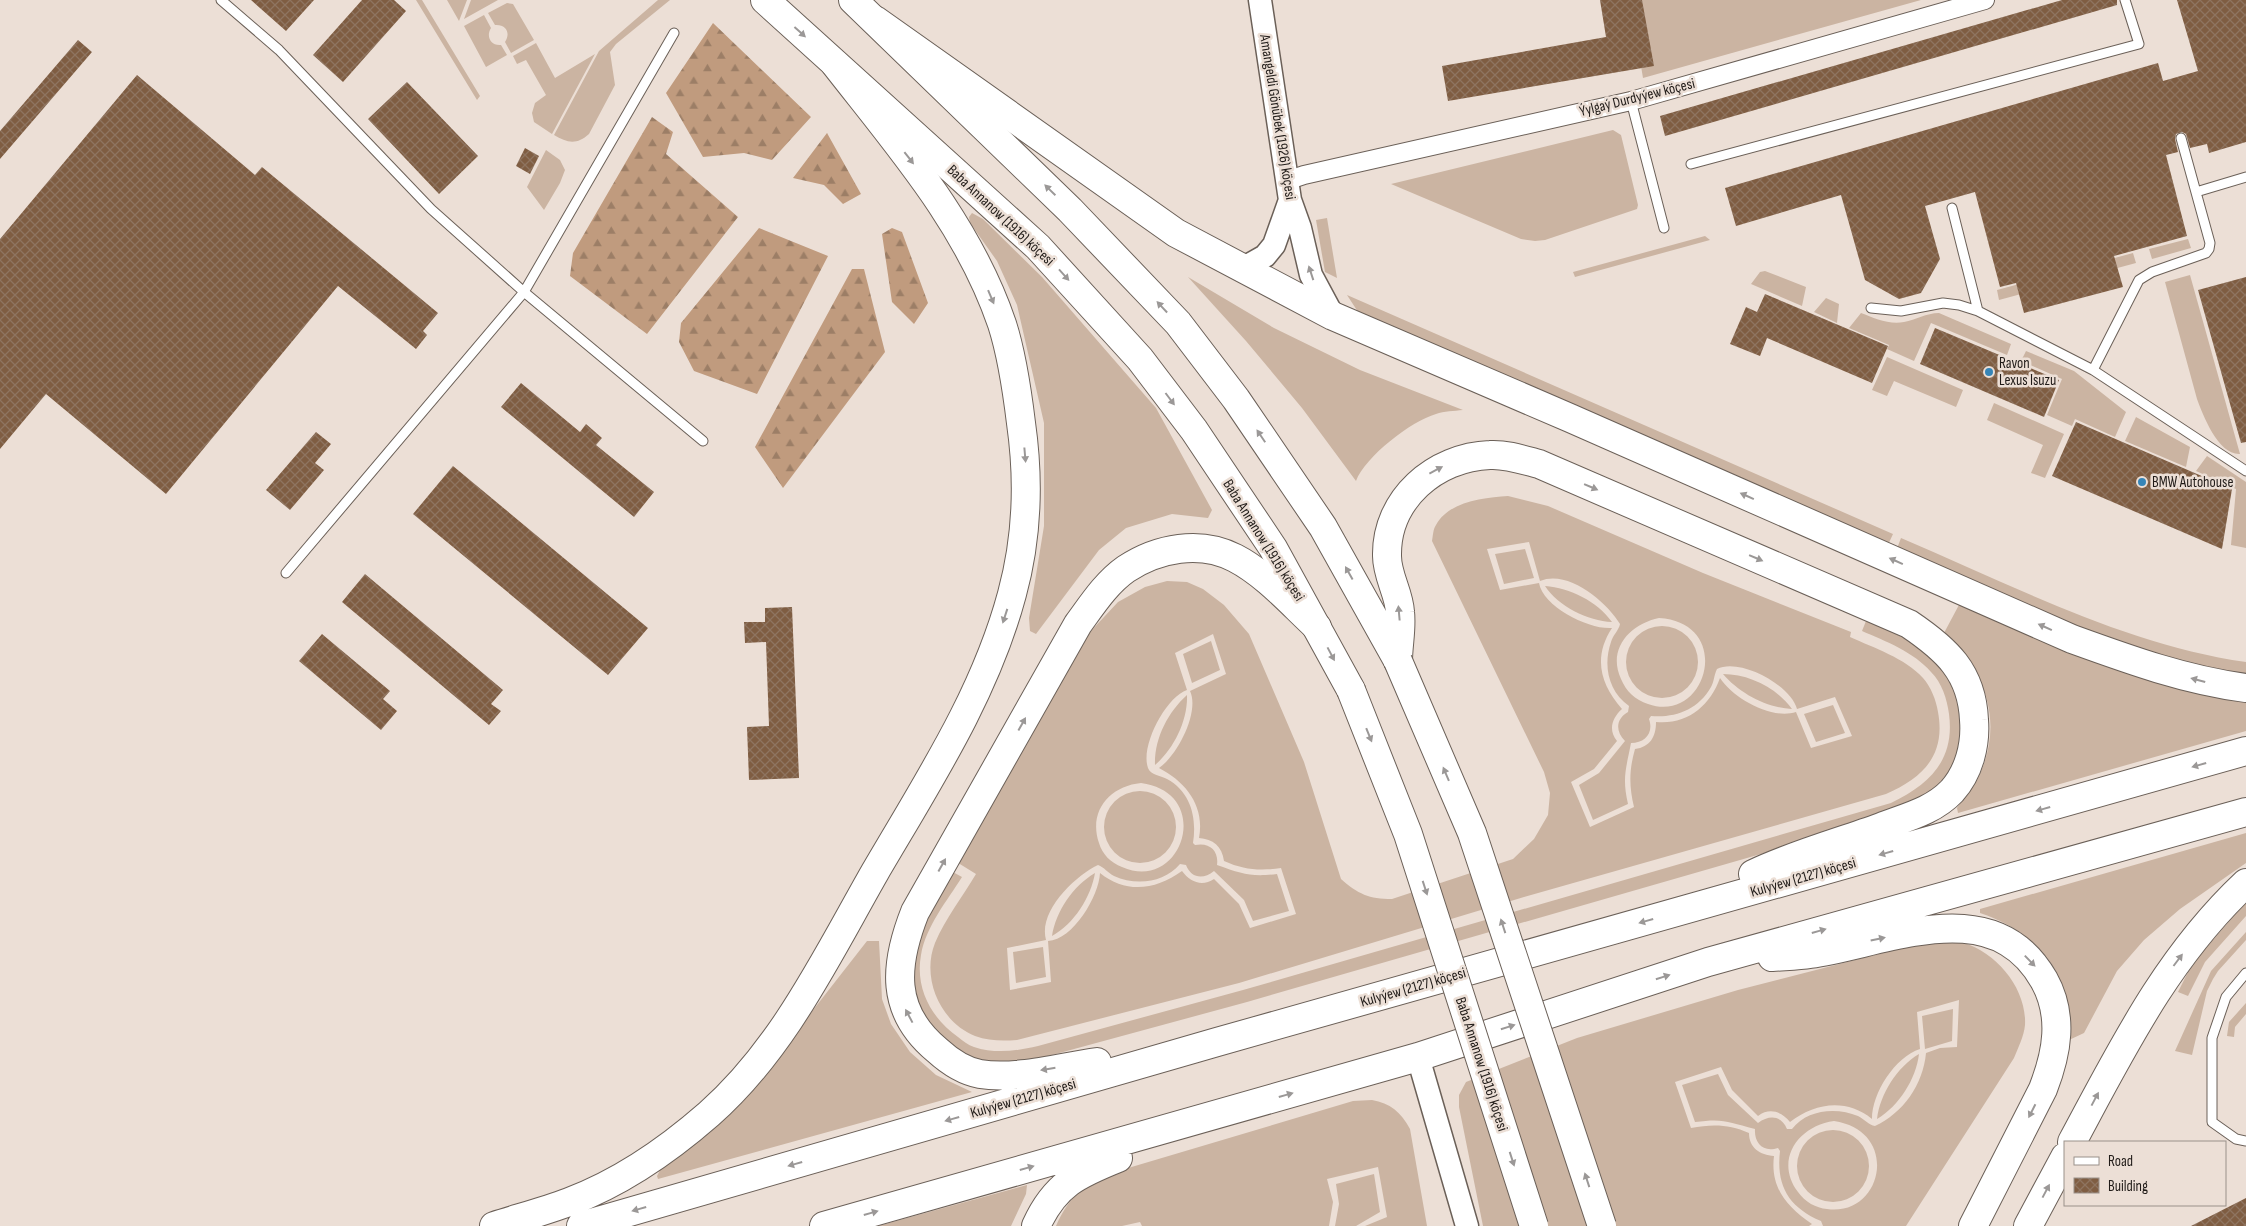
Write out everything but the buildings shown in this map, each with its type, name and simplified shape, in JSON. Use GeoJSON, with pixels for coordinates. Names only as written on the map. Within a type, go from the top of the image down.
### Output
{"type":"FeatureCollection","features":[{"type":"Feature","properties":{"kind":"main road","name":"Baba Annanow (1916) köçesi"},"geometry":{"type":"LineString","coordinates":[[765,0],[1038,247],[1140,359],[1194,430],[1272,548],[1351,690],[1408,834],[1534,1226]]}},
{"type":"Feature","properties":{"kind":"main road"},"geometry":{"type":"LineString","coordinates":[[853,0],[1070,210],[1178,323],[1236,398],[1323,527],[1398,661],[1472,833],[1602,1226]]}},
{"type":"Feature","properties":{"kind":"main road"},"geometry":{"type":"LineString","coordinates":[[875,20],[1168,227],[1242,269],[1333,316],[2072,639],[2168,672],[2210,683],[2246,688]]}},
{"type":"Feature","properties":{"kind":"main road"},"geometry":{"type":"LineString","coordinates":[[494,1226],[572,1201],[614,1181],[652,1157],[708,1115],[756,1065],[787,1023],[814,978],[961,723],[997,642],[1013,592],[1025,504],[1025,461],[1015,382],[1003,326],[964,238],[949,214],[928,183],[835,64]]}},
{"type":"Feature","properties":{"kind":"main road"},"geometry":{"type":"LineString","coordinates":[[1398,661],[1400,611],[1390,578],[1387,557],[1393,521],[1401,505],[1416,485],[1430,474],[1448,464],[1470,457],[1492,455],[1539,464],[1909,624],[1946,650],[1956,663],[1966,683],[1974,718],[1975,738],[1965,771],[1952,790],[1926,810],[1760,870],[1678,912]]}},
{"type":"Feature","properties":{"kind":"main road"},"geometry":{"type":"LineString","coordinates":[[1217,1042],[1016,1074],[1001,1075],[968,1071],[953,1063],[927,1042],[909,1018],[902,1003],[900,987],[901,957],[906,936],[915,912],[1078,624],[1110,583],[1125,570],[1162,551],[1200,548],[1218,550],[1236,558],[1255,571],[1317,627]]}},
{"type":"Feature","properties":{"kind":"main road","name":"Kulyýew (2127) köçesi"},"geometry":{"type":"LineString","coordinates":[[581,1226],[1217,1042],[2246,751]]}},
{"type":"Feature","properties":{"kind":"main road"},"geometry":{"type":"LineString","coordinates":[[824,1226],[1418,1057],[1708,962],[2246,812]]}},
{"type":"Feature","properties":{"kind":"main road"},"geometry":{"type":"LineString","coordinates":[[2073,1141],[2135,1025],[2165,977],[2212,919],[2246,883]]}},
{"type":"Feature","properties":{"kind":"main road"},"geometry":{"type":"LineString","coordinates":[[1708,962],[1811,954],[1892,936],[1952,927],[1976,930],[1997,937],[2027,958],[2046,984],[2056,1010],[2056,1046],[2043,1089],[1973,1226]]}},
{"type":"Feature","properties":{"kind":"main road"},"geometry":{"type":"LineString","coordinates":[[1036,1226],[1054,1195],[1065,1184],[1087,1171],[1239,1109]]}},
{"type":"Feature","properties":{"kind":"main road"},"geometry":{"type":"LineString","coordinates":[[2028,1226],[2064,1159]]}},
{"type":"Feature","properties":{"kind":"street","name":"Amangeldi Gönübek (1926) köçesi"},"geometry":{"type":"LineString","coordinates":[[1260,0],[1288,190],[1300,228],[1311,275],[1333,316]]}},
{"type":"Feature","properties":{"kind":"street","name":"Ýylgaý Durdyýew köçesi"},"geometry":{"type":"LineString","coordinates":[[1288,190],[1304,174],[1631,101],[1985,0]]}},
{"type":"Feature","properties":{"kind":"street"},"geometry":{"type":"LineString","coordinates":[[1242,269],[1265,256],[1274,245],[1288,190]]}},
{"type":"Feature","properties":{"kind":"street"},"geometry":{"type":"LineString","coordinates":[[1418,1057],[1467,1226]]}},
{"type":"Feature","properties":{"kind":"lane"},"geometry":{"type":"LineString","coordinates":[[221,0],[279,50],[431,209],[524,292],[703,441]]}},
{"type":"Feature","properties":{"kind":"lane"},"geometry":{"type":"LineString","coordinates":[[1691,164],[2139,44],[2125,0]]}},
{"type":"Feature","properties":{"kind":"lane"},"geometry":{"type":"LineString","coordinates":[[286,573],[524,292],[674,33]]}},
{"type":"Feature","properties":{"kind":"lane"},"geometry":{"type":"LineString","coordinates":[[1631,101],[1664,228]]}},
{"type":"Feature","properties":{"kind":"lane"},"geometry":{"type":"LineString","coordinates":[[2093,370],[2139,280],[2152,272],[2206,253],[2209,249],[2210,243],[2181,138]]}},
{"type":"Feature","properties":{"kind":"lane"},"geometry":{"type":"LineString","coordinates":[[2196,192],[2246,177]]}},
{"type":"Feature","properties":{"kind":"lane"},"geometry":{"type":"LineString","coordinates":[[1952,208],[1978,311]]}},
{"type":"Feature","properties":{"kind":"lane"},"geometry":{"type":"LineString","coordinates":[[1871,308],[1901,312],[1943,303],[1959,305],[1978,311],[2093,370],[2246,471]]}},
{"type":"Feature","properties":{"kind":"lane"},"geometry":{"type":"LineString","coordinates":[[2246,973],[2226,997],[2212,1038],[2212,1122],[2236,1139],[2246,1141]]}},
{"type":"Feature","properties":{"kind":"shaded area"},"geometry":{"type":"Polygon","coordinates":[[[416,0],[422,0],[480,96],[477,100],[416,0]]]}},
{"type":"Feature","properties":{"kind":"shaded area"},"geometry":{"type":"Polygon","coordinates":[[[447,0],[467,0],[459,21],[447,0]]]}},
{"type":"Feature","properties":{"kind":"shaded area"},"geometry":{"type":"Polygon","coordinates":[[[471,0],[498,0],[464,19],[471,0]]]}},
{"type":"Feature","properties":{"kind":"shaded area"},"geometry":{"type":"Polygon","coordinates":[[[658,0],[670,0],[616,44],[610,52],[615,85],[589,134],[585,138],[572,142],[554,135],[599,51],[658,0]]]}},
{"type":"Feature","properties":{"kind":"shaded area"},"geometry":{"type":"Polygon","coordinates":[[[1630,0],[1921,0],[1643,78],[1630,0]]]}},
{"type":"Feature","properties":{"kind":"shaded area"},"geometry":{"type":"Polygon","coordinates":[[[507,3],[513,4],[534,40],[511,53],[505,42],[508,35],[505,28],[495,25],[488,13],[507,3]]]}},
{"type":"Feature","properties":{"kind":"shaded area"},"geometry":{"type":"Polygon","coordinates":[[[484,15],[491,28],[490,40],[494,44],[501,45],[507,55],[486,67],[464,26],[484,15]]]}},
{"type":"Feature","properties":{"kind":"shaded area"},"geometry":{"type":"Polygon","coordinates":[[[536,43],[555,78],[595,54],[552,134],[534,122],[532,113],[535,103],[546,95],[526,60],[517,64],[513,56],[536,43]]]}},
{"type":"Feature","properties":{"kind":"shaded area"},"geometry":{"type":"Polygon","coordinates":[[[1613,130],[1621,135],[1638,205],[1637,209],[1545,240],[1521,239],[1391,184],[1613,130]]]}},
{"type":"Feature","properties":{"kind":"shaded area"},"geometry":{"type":"Polygon","coordinates":[[[546,150],[560,160],[565,170],[560,183],[544,210],[527,187],[546,150]]]}},
{"type":"Feature","properties":{"kind":"shaded area"},"geometry":{"type":"Polygon","coordinates":[[[972,213],[983,219],[1042,277],[1156,408],[1212,510],[1208,518],[1172,514],[1126,528],[1099,550],[1036,634],[1030,631],[1029,618],[1044,526],[1044,423],[1017,305],[997,261],[970,223],[969,217],[972,213]]]}},
{"type":"Feature","properties":{"kind":"shaded area"},"geometry":{"type":"Polygon","coordinates":[[[1327,218],[1337,278],[1325,272],[1316,220],[1327,218]]]}},
{"type":"Feature","properties":{"kind":"shaded area"},"geometry":{"type":"Polygon","coordinates":[[[1705,236],[1710,240],[1575,277],[1573,272],[1705,236]]]}},
{"type":"Feature","properties":{"kind":"shaded area"},"geometry":{"type":"Polygon","coordinates":[[[2188,239],[2191,248],[2152,259],[2149,249],[2188,239]]]}},
{"type":"Feature","properties":{"kind":"shaded area"},"geometry":{"type":"Polygon","coordinates":[[[2133,253],[2136,263],[1999,300],[1997,290],[2133,253]]]}},
{"type":"Feature","properties":{"kind":"shaded area"},"geometry":{"type":"Polygon","coordinates":[[[1765,271],[1806,287],[1802,306],[1751,284],[1760,272],[1765,271]]]}},
{"type":"Feature","properties":{"kind":"shaded area"},"geometry":{"type":"Polygon","coordinates":[[[2190,275],[2240,454],[2232,453],[2218,441],[2207,424],[2197,399],[2165,282],[2190,275]]]}},
{"type":"Feature","properties":{"kind":"shaded area"},"geometry":{"type":"Polygon","coordinates":[[[1188,277],[1274,328],[1360,370],[1463,410],[1436,414],[1414,424],[1379,451],[1369,461],[1356,481],[1302,408],[1246,341],[1188,277]]]}},
{"type":"Feature","properties":{"kind":"shaded area"},"geometry":{"type":"Polygon","coordinates":[[[1347,295],[1893,534],[1887,547],[1360,315],[1347,295]]]}},
{"type":"Feature","properties":{"kind":"shaded area"},"geometry":{"type":"Polygon","coordinates":[[[1826,298],[1839,304],[1837,323],[1814,312],[1826,298]]]}},
{"type":"Feature","properties":{"kind":"shaded area"},"geometry":{"type":"Polygon","coordinates":[[[1861,313],[1898,323],[1939,313],[2011,344],[2007,355],[1931,323],[1914,361],[1887,349],[1889,345],[1849,328],[1861,313]]]}},
{"type":"Feature","properties":{"kind":"shaded area"},"geometry":{"type":"Polygon","coordinates":[[[2026,351],[2074,371],[2126,412],[2115,437],[2075,419],[2072,426],[2047,415],[2062,379],[2021,361],[2026,351]]]}},
{"type":"Feature","properties":{"kind":"shaded area"},"geometry":{"type":"Polygon","coordinates":[[[1887,357],[1963,390],[1956,407],[1894,381],[1887,396],[1872,390],[1887,357]]]}},
{"type":"Feature","properties":{"kind":"shaded area"},"geometry":{"type":"Polygon","coordinates":[[[1994,403],[2064,434],[2045,478],[2031,473],[2043,445],[1987,420],[1994,403]]]}},
{"type":"Feature","properties":{"kind":"shaded area"},"geometry":{"type":"Polygon","coordinates":[[[2136,417],[2190,447],[2186,467],[2125,441],[2136,417]]]}},
{"type":"Feature","properties":{"kind":"shaded area"},"geometry":{"type":"Polygon","coordinates":[[[2207,456],[2246,482],[2246,548],[2231,545],[2236,489],[2196,471],[2207,456]]]}},
{"type":"Feature","properties":{"kind":"shaded area"},"geometry":{"type":"Polygon","coordinates":[[[1508,496],[1548,506],[1703,573],[1851,632],[1850,637],[1889,654],[1907,665],[1916,671],[1926,682],[1933,694],[1937,707],[1940,727],[1938,741],[1935,753],[1929,763],[1911,780],[1886,794],[1524,897],[1239,983],[1017,1040],[980,1038],[963,1029],[952,1020],[943,1010],[937,997],[932,984],[930,970],[931,956],[939,934],[976,874],[955,861],[1090,632],[1118,602],[1145,587],[1167,581],[1187,582],[1203,589],[1224,605],[1249,634],[1304,762],[1341,879],[1353,888],[1370,897],[1392,899],[1513,859],[1534,839],[1548,815],[1550,793],[1544,772],[1432,541],[1435,527],[1449,511],[1468,502],[1508,496]],[[1529,542],[1487,549],[1500,590],[1539,583],[1542,592],[1549,600],[1569,615],[1592,625],[1612,628],[1602,649],[1601,660],[1604,680],[1608,690],[1622,709],[1612,724],[1614,737],[1617,741],[1594,769],[1571,782],[1590,827],[1634,807],[1630,778],[1635,749],[1648,744],[1655,732],[1656,722],[1678,720],[1696,712],[1710,697],[1720,678],[1734,693],[1754,706],[1775,713],[1786,714],[1796,712],[1811,748],[1852,736],[1835,697],[1797,709],[1793,700],[1785,691],[1763,676],[1738,667],[1727,666],[1717,669],[1713,683],[1706,695],[1693,707],[1669,716],[1651,716],[1649,719],[1650,729],[1647,736],[1636,743],[1631,743],[1625,780],[1628,804],[1593,820],[1579,785],[1599,773],[1625,741],[1618,729],[1618,725],[1621,718],[1628,712],[1629,706],[1616,693],[1612,685],[1607,660],[1611,642],[1620,624],[1606,606],[1586,590],[1562,580],[1551,578],[1540,581],[1529,542]],[[1659,618],[1648,621],[1631,632],[1624,640],[1619,648],[1617,668],[1623,683],[1635,697],[1648,704],[1669,707],[1685,700],[1697,687],[1704,671],[1704,653],[1698,636],[1683,624],[1659,618]],[[1213,634],[1175,653],[1187,690],[1179,694],[1163,712],[1151,735],[1147,759],[1148,768],[1154,774],[1175,784],[1187,798],[1193,815],[1193,843],[1195,845],[1209,846],[1217,856],[1217,865],[1233,871],[1260,875],[1277,874],[1289,911],[1253,921],[1244,900],[1214,871],[1206,876],[1198,876],[1191,873],[1186,865],[1180,864],[1158,879],[1140,882],[1114,876],[1098,865],[1069,886],[1053,906],[1045,929],[1046,940],[1007,948],[1010,990],[1051,982],[1048,941],[1057,939],[1067,933],[1083,915],[1095,893],[1100,873],[1110,880],[1131,887],[1151,886],[1182,871],[1196,882],[1205,883],[1214,879],[1239,904],[1250,928],[1296,914],[1281,868],[1252,869],[1224,861],[1221,851],[1216,844],[1199,838],[1199,816],[1191,796],[1177,780],[1159,768],[1173,754],[1185,733],[1192,710],[1190,691],[1226,674],[1213,634]],[[1141,783],[1120,789],[1104,802],[1099,811],[1096,831],[1100,847],[1111,861],[1122,867],[1143,872],[1161,867],[1174,855],[1182,839],[1183,821],[1178,804],[1164,791],[1141,783]]]}},
{"type":"Feature","properties":{"kind":"shaded area"},"geometry":{"type":"Polygon","coordinates":[[[1901,538],[2113,628],[2201,654],[2246,662],[2246,676],[2183,664],[2074,627],[1896,551],[1901,538]]]}},
{"type":"Feature","properties":{"kind":"shaded area"},"geometry":{"type":"Polygon","coordinates":[[[1525,549],[1534,578],[1504,584],[1495,554],[1525,549]]]}},
{"type":"Feature","properties":{"kind":"shaded area"},"geometry":{"type":"Polygon","coordinates":[[[1545,586],[1554,587],[1582,597],[1599,608],[1612,622],[1593,619],[1574,611],[1558,600],[1545,586]]]}},
{"type":"Feature","properties":{"kind":"shaded area"},"geometry":{"type":"Polygon","coordinates":[[[1960,603],[2138,677],[2208,696],[2246,701],[2246,731],[1958,813],[1957,808],[1977,780],[1990,739],[1987,700],[1981,682],[1959,648],[1944,633],[1960,603]]]}},
{"type":"Feature","properties":{"kind":"shaded area"},"geometry":{"type":"Polygon","coordinates":[[[1866,621],[1896,634],[1925,650],[1942,664],[1950,676],[1958,699],[1961,725],[1958,751],[1954,763],[1940,785],[1930,795],[1918,802],[1875,821],[1247,1002],[1041,1058],[1005,1064],[970,1059],[926,1024],[911,992],[914,942],[951,871],[962,877],[927,934],[921,955],[920,967],[920,979],[923,990],[927,1001],[940,1021],[964,1041],[982,1049],[1006,1051],[1038,1046],[1243,990],[1891,803],[1917,788],[1937,769],[1948,745],[1950,730],[1949,714],[1943,692],[1931,672],[1908,653],[1862,631],[1866,621]]]}},
{"type":"Feature","properties":{"kind":"shaded area"},"geometry":{"type":"Polygon","coordinates":[[[1662,626],[1682,632],[1692,642],[1698,662],[1692,682],[1682,692],[1662,698],[1642,692],[1632,682],[1626,662],[1632,642],[1642,632],[1662,626]]]}},
{"type":"Feature","properties":{"kind":"shaded area"},"geometry":{"type":"Polygon","coordinates":[[[1211,641],[1220,670],[1192,683],[1183,654],[1211,641]]]}},
{"type":"Feature","properties":{"kind":"shaded area"},"geometry":{"type":"Polygon","coordinates":[[[1723,674],[1743,677],[1762,684],[1779,695],[1792,709],[1773,706],[1754,698],[1737,687],[1723,674]]]}},
{"type":"Feature","properties":{"kind":"shaded area"},"geometry":{"type":"Polygon","coordinates":[[[1187,695],[1185,714],[1174,742],[1155,765],[1157,745],[1168,718],[1187,695]]]}},
{"type":"Feature","properties":{"kind":"shaded area"},"geometry":{"type":"Polygon","coordinates":[[[1833,705],[1845,733],[1816,742],[1804,714],[1833,705]]]}},
{"type":"Feature","properties":{"kind":"shaded area"},"geometry":{"type":"Polygon","coordinates":[[[1140,791],[1160,797],[1170,807],[1176,827],[1170,847],[1160,857],[1140,863],[1120,857],[1110,847],[1104,827],[1110,807],[1120,797],[1140,791]]]}},
{"type":"Feature","properties":{"kind":"shaded area"},"geometry":{"type":"Polygon","coordinates":[[[2246,833],[2246,863],[2180,909],[2144,940],[2117,971],[2084,1033],[2069,1040],[2064,997],[2058,977],[2043,952],[2020,932],[1980,913],[1980,909],[2246,833]]]}},
{"type":"Feature","properties":{"kind":"shaded area"},"geometry":{"type":"Polygon","coordinates":[[[1095,873],[1090,891],[1080,909],[1060,931],[1052,936],[1057,917],[1067,900],[1087,878],[1095,873]]]}},
{"type":"Feature","properties":{"kind":"shaded area"},"geometry":{"type":"Polygon","coordinates":[[[2246,902],[2246,916],[2205,962],[2188,996],[2178,992],[2192,964],[2246,902]]]}},
{"type":"Feature","properties":{"kind":"shaded area"},"geometry":{"type":"Polygon","coordinates":[[[2246,932],[2246,940],[2218,971],[2207,991],[2192,1055],[2175,1051],[2211,971],[2246,932]]]}},
{"type":"Feature","properties":{"kind":"shaded area"},"geometry":{"type":"Polygon","coordinates":[[[867,941],[879,941],[882,999],[891,1024],[910,1052],[936,1075],[972,1092],[658,1179],[657,1176],[660,1170],[799,1028],[867,941]]]}},
{"type":"Feature","properties":{"kind":"shaded area"},"geometry":{"type":"Polygon","coordinates":[[[1955,941],[1976,948],[1988,955],[2008,974],[2021,998],[2025,1025],[2014,1058],[1906,1226],[1823,1226],[1821,1221],[1792,1202],[1787,1194],[1780,1174],[1780,1151],[1778,1148],[1768,1149],[1760,1146],[1756,1139],[1755,1129],[1720,1121],[1695,1122],[1682,1085],[1718,1074],[1728,1095],[1758,1123],[1774,1118],[1781,1121],[1787,1129],[1792,1129],[1798,1122],[1814,1114],[1841,1111],[1858,1116],[1875,1126],[1894,1114],[1910,1097],[1921,1076],[1926,1053],[1940,1048],[1957,1047],[1959,1000],[1917,1012],[1920,1049],[1902,1060],[1887,1077],[1876,1098],[1872,1119],[1862,1112],[1841,1106],[1820,1107],[1790,1122],[1780,1113],[1771,1111],[1758,1116],[1732,1090],[1721,1067],[1675,1082],[1691,1128],[1720,1126],[1742,1130],[1749,1133],[1751,1143],[1756,1150],[1774,1156],[1775,1178],[1782,1196],[1795,1211],[1812,1224],[1809,1226],[1483,1226],[1459,1107],[1459,1095],[1466,1082],[1577,1038],[1738,990],[1925,942],[1955,941]],[[1834,1121],[1821,1124],[1800,1137],[1794,1146],[1789,1157],[1788,1168],[1791,1180],[1801,1196],[1811,1204],[1827,1209],[1846,1208],[1861,1200],[1871,1187],[1877,1172],[1876,1155],[1869,1140],[1855,1128],[1834,1121]]]}},
{"type":"Feature","properties":{"kind":"shaded area"},"geometry":{"type":"Polygon","coordinates":[[[1043,947],[1046,977],[1016,983],[1013,952],[1043,947]]]}},
{"type":"Feature","properties":{"kind":"shaded area"},"geometry":{"type":"Polygon","coordinates":[[[2246,1003],[2246,1014],[2235,1027],[2234,1037],[2227,1036],[2229,1022],[2246,1003]]]}},
{"type":"Feature","properties":{"kind":"shaded area"},"geometry":{"type":"Polygon","coordinates":[[[1953,1009],[1952,1041],[1925,1049],[1922,1016],[1953,1009]]]}},
{"type":"Feature","properties":{"kind":"shaded area"},"geometry":{"type":"Polygon","coordinates":[[[1919,1054],[1914,1073],[1905,1091],[1885,1114],[1877,1119],[1882,1100],[1891,1082],[1904,1066],[1919,1054]]]}},
{"type":"Feature","properties":{"kind":"shaded area"},"geometry":{"type":"Polygon","coordinates":[[[1372,1100],[1384,1103],[1394,1109],[1410,1129],[1427,1226],[1365,1226],[1387,1217],[1378,1167],[1327,1179],[1333,1202],[1329,1226],[1142,1226],[1140,1222],[1122,1226],[1056,1226],[1065,1208],[1076,1195],[1090,1184],[1108,1174],[1353,1101],[1372,1100]]]}},
{"type":"Feature","properties":{"kind":"shaded area"},"geometry":{"type":"Polygon","coordinates":[[[1833,1130],[1853,1136],[1863,1146],[1869,1166],[1863,1186],[1853,1196],[1833,1202],[1813,1196],[1803,1186],[1797,1166],[1803,1146],[1813,1136],[1833,1130]]]}},
{"type":"Feature","properties":{"kind":"shaded area"},"geometry":{"type":"Polygon","coordinates":[[[1374,1174],[1380,1212],[1356,1226],[1335,1226],[1339,1204],[1336,1184],[1374,1174]]]}},
{"type":"Feature","properties":{"kind":"shaded area"},"geometry":{"type":"Polygon","coordinates":[[[1027,1185],[1026,1194],[1011,1226],[878,1226],[1027,1185]]]}},
{"type":"Feature","properties":{"kind":"green space"},"geometry":{"type":"Polygon","coordinates":[[[713,23],[811,117],[772,160],[744,153],[703,157],[666,93],[713,23]]]}},
{"type":"Feature","properties":{"kind":"green space"},"geometry":{"type":"Polygon","coordinates":[[[652,117],[673,132],[666,154],[738,217],[647,334],[570,276],[573,253],[652,117]]]}},
{"type":"Feature","properties":{"kind":"green space"},"geometry":{"type":"Polygon","coordinates":[[[827,133],[861,194],[843,204],[824,185],[793,178],[827,133]]]}},
{"type":"Feature","properties":{"kind":"green space"},"geometry":{"type":"Polygon","coordinates":[[[759,228],[828,256],[757,394],[694,371],[679,342],[681,323],[759,228]]]}},
{"type":"Feature","properties":{"kind":"green space"},"geometry":{"type":"Polygon","coordinates":[[[892,228],[902,232],[928,303],[914,324],[892,302],[882,234],[892,228]]]}},
{"type":"Feature","properties":{"kind":"green space"},"geometry":{"type":"Polygon","coordinates":[[[852,269],[864,269],[885,352],[783,488],[755,447],[852,269]]]}},
{"type":"Feature","properties":{"kind":"place","name":"Ravon Lexus Isuzu"},"geometry":{"type":"Point","coordinates":[1989,372]}},
{"type":"Feature","properties":{"kind":"place","name":"BMW Autohouse"},"geometry":{"type":"Point","coordinates":[2142,482]}}]}
